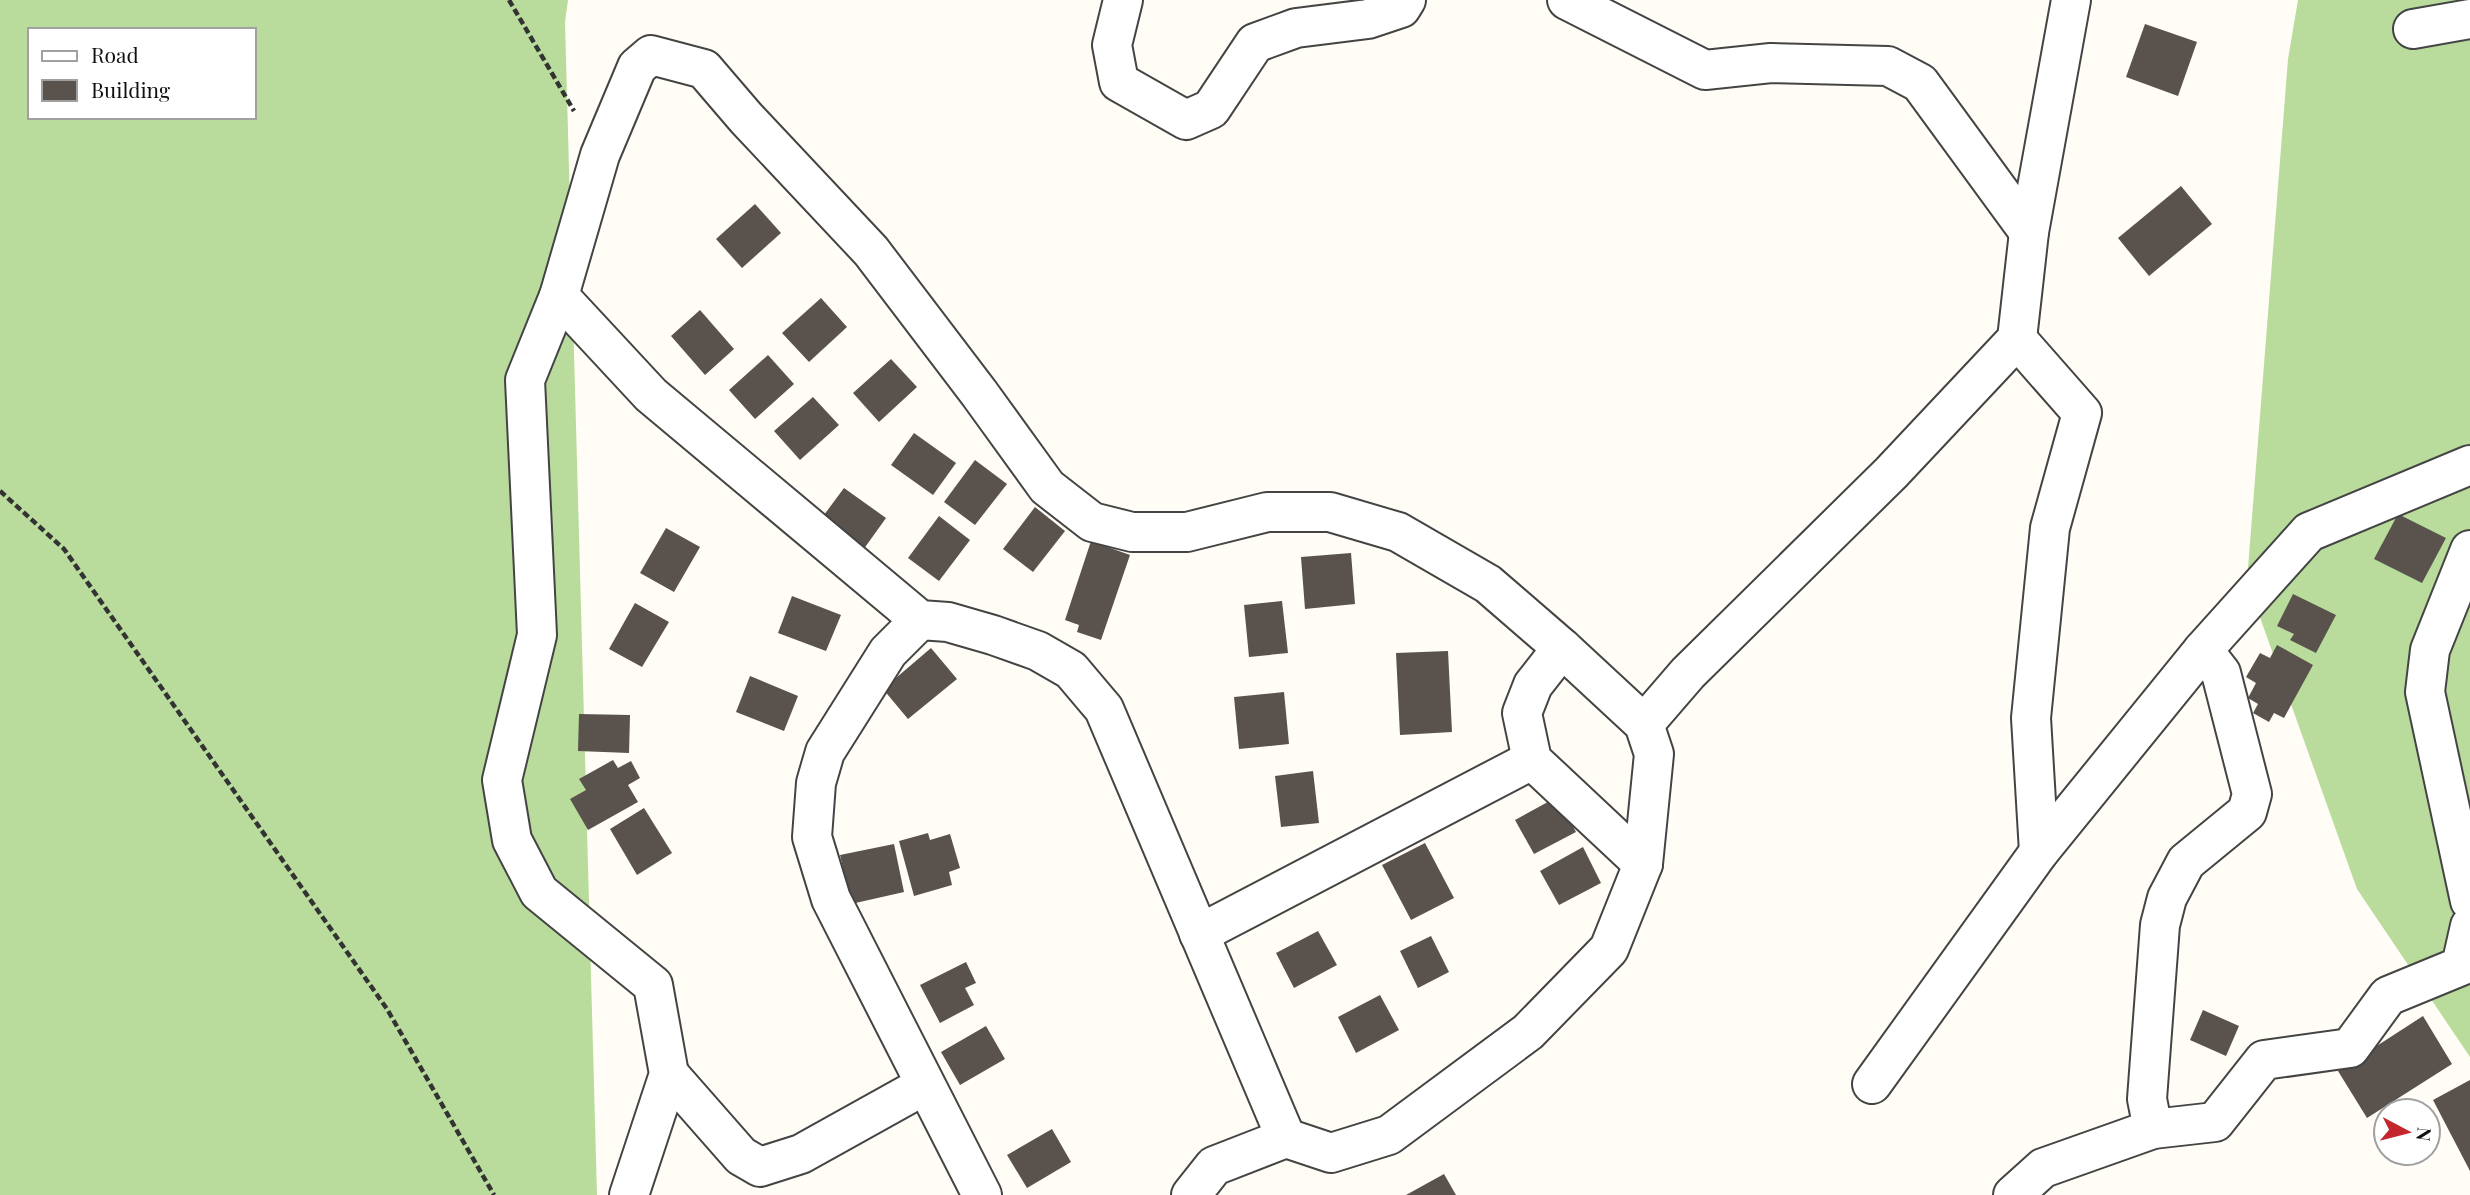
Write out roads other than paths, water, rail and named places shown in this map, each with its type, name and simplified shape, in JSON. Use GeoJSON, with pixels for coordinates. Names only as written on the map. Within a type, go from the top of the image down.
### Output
{"type":"FeatureCollection","features":[{"type":"Feature","properties":{"kind":"street"},"geometry":{"type":"LineString","coordinates":[[1123,0],[1112,45],[1119,82],[1186,120],[1211,109],[1255,43],[1296,28],[1368,19],[1401,8],[1406,0]]}},
{"type":"Feature","properties":{"kind":"street"},"geometry":{"type":"LineString","coordinates":[[1644,723],[1688,673],[1891,473],[2017,339],[2029,232],[2071,0]]}},
{"type":"Feature","properties":{"kind":"street"},"geometry":{"type":"LineString","coordinates":[[1569,1],[1705,70],[1771,63],[1888,66],[1920,83],[2029,232]]}},
{"type":"Feature","properties":{"kind":"street"},"geometry":{"type":"LineString","coordinates":[[2413,29],[2470,19]]}},
{"type":"Feature","properties":{"kind":"street"},"geometry":{"type":"LineString","coordinates":[[629,1195],[669,1074],[653,985],[539,892],[512,840],[502,780],[537,635],[525,380],[559,296],[600,155],[637,67],[651,55],[704,69],[746,118],[871,251],[1047,487],[1092,522],[1132,532],[1187,531],[1267,512],[1330,512],[1398,532],[1488,584],[1644,723],[1654,754],[1643,864],[1609,949],[1528,1032],[1389,1135],[1331,1153],[1286,1138],[1214,1166],[1191,1195]]}},
{"type":"Feature","properties":{"kind":"street"},"geometry":{"type":"LineString","coordinates":[[559,296],[651,395],[920,621],[948,622],[993,635],[1038,651],[1071,670],[1104,709],[1286,1138]]}},
{"type":"Feature","properties":{"kind":"street"},"geometry":{"type":"LineString","coordinates":[[2017,339],[2082,413],[2050,528],[2032,705],[2039,852]]}},
{"type":"Feature","properties":{"kind":"street"},"geometry":{"type":"LineString","coordinates":[[1872,1084],[2039,852],[2203,650],[2309,532],[2470,465]]}},
{"type":"Feature","properties":{"kind":"street"},"geometry":{"type":"LineString","coordinates":[[2470,550],[2430,650],[2425,692],[2470,901]]}},
{"type":"Feature","properties":{"kind":"street"},"geometry":{"type":"LineString","coordinates":[[920,621],[888,652],[825,752],[816,783],[812,837],[831,899],[982,1195]]}},
{"type":"Feature","properties":{"kind":"street"},"geometry":{"type":"LineString","coordinates":[[1562,648],[1533,685],[1522,713],[1532,760],[1643,864]]}},
{"type":"Feature","properties":{"kind":"street"},"geometry":{"type":"LineString","coordinates":[[2153,1129],[2147,1099],[2160,925],[2167,898],[2186,862],[2247,812],[2252,794],[2221,673],[2203,650]]}},
{"type":"Feature","properties":{"kind":"street"},"geometry":{"type":"LineString","coordinates":[[1199,934],[1532,760]]}},
{"type":"Feature","properties":{"kind":"street"},"geometry":{"type":"LineString","coordinates":[[2013,1195],[2043,1168],[2153,1129],[2215,1122],[2264,1060],[2350,1048],[2388,996],[2461,965],[2470,926]]}},
{"type":"Feature","properties":{"kind":"street"},"geometry":{"type":"LineString","coordinates":[[669,1074],[741,1156],[760,1167],[801,1154],[925,1085]]}}]}
